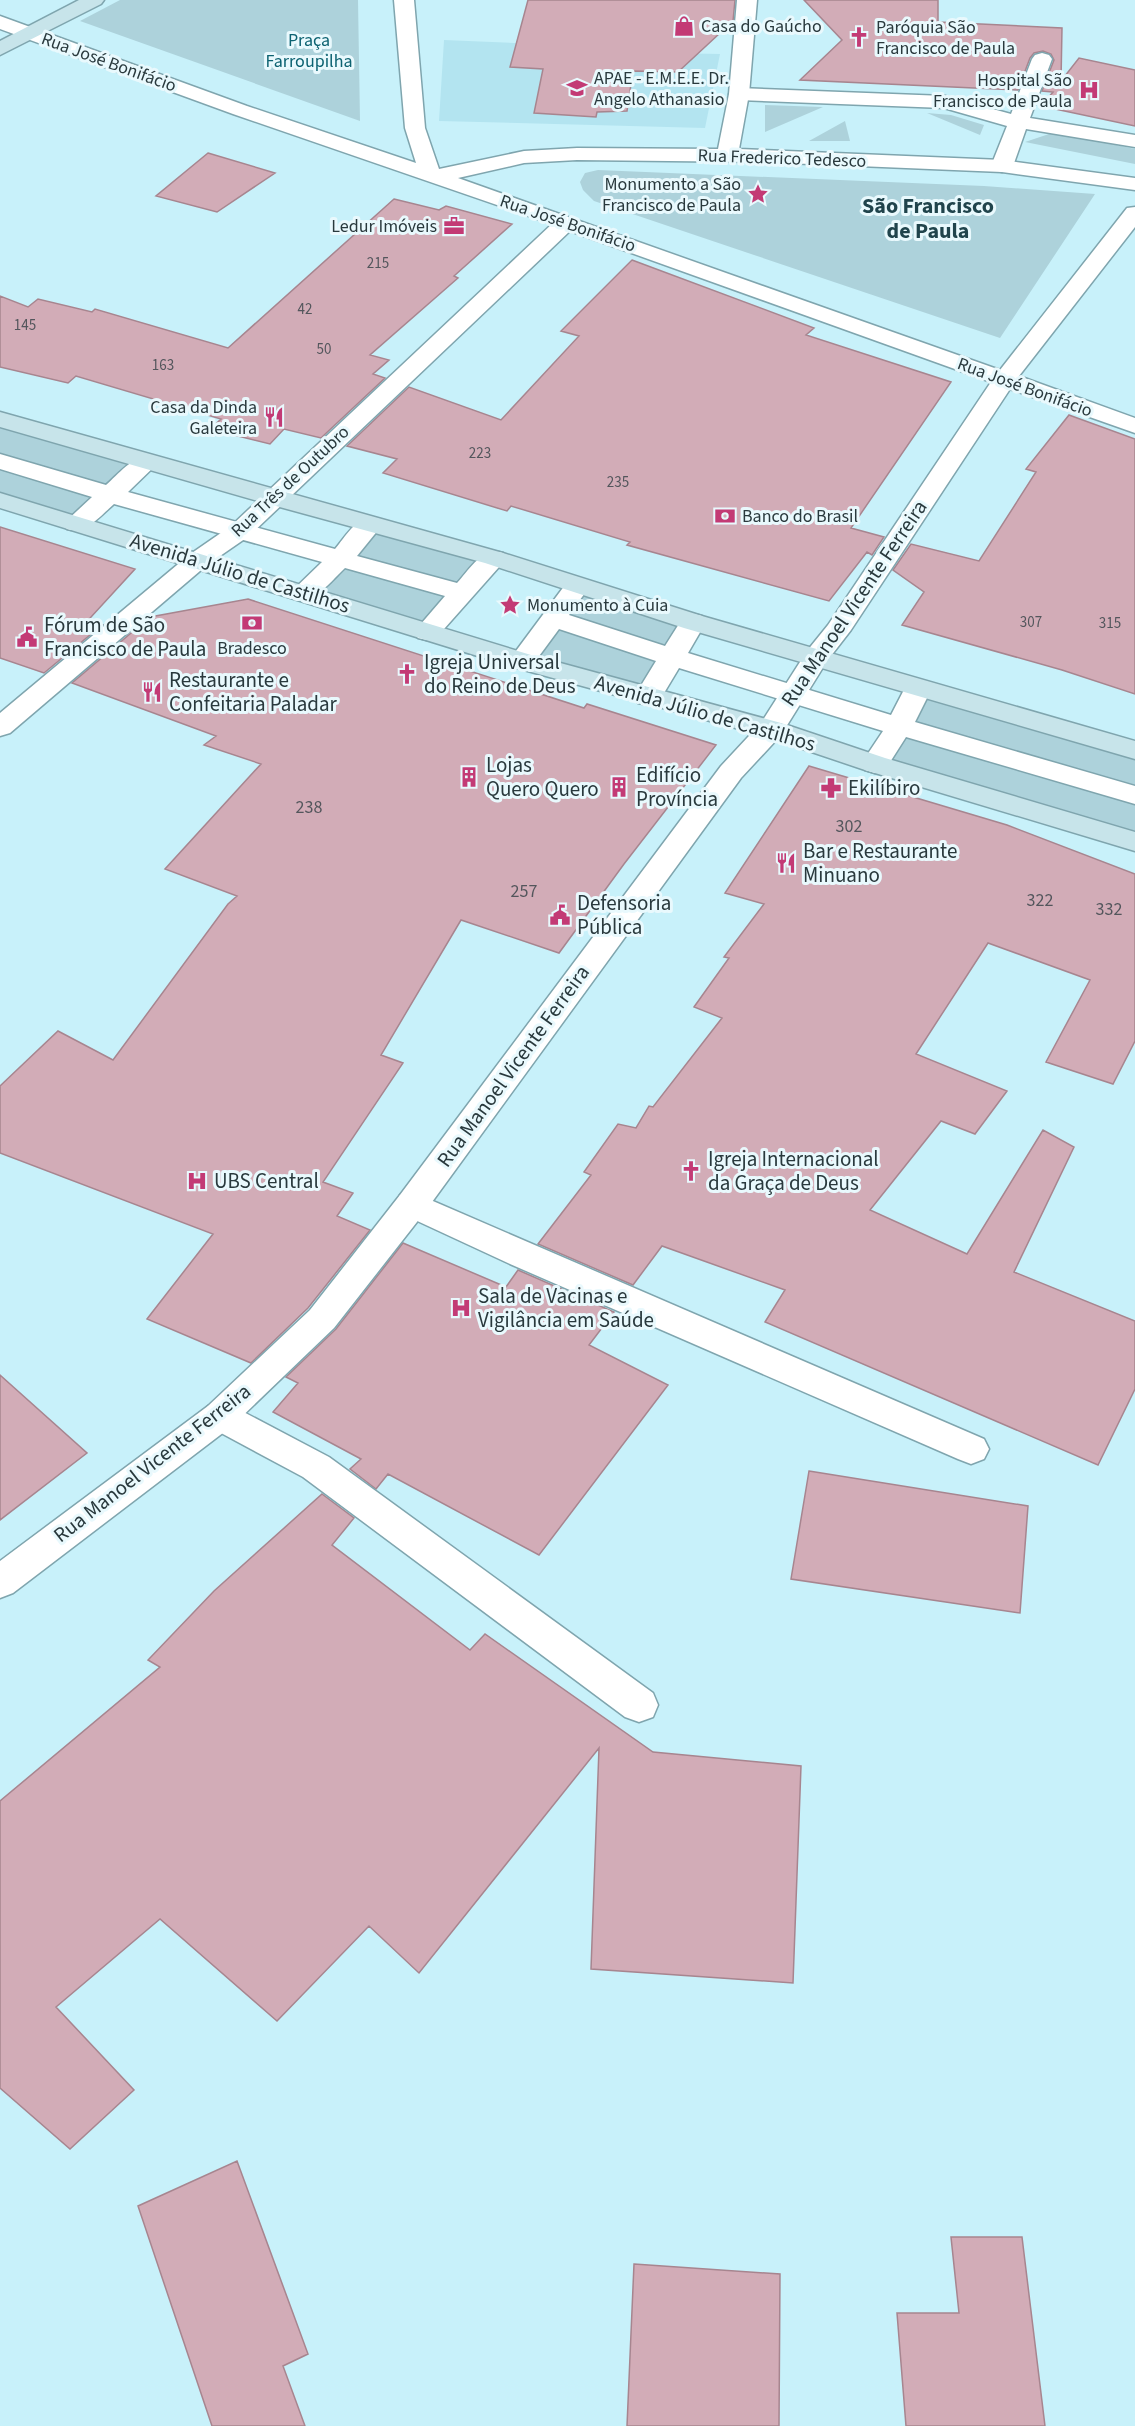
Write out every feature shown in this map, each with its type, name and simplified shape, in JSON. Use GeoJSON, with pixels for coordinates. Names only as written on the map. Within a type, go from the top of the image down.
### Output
{"type":"FeatureCollection","features":[{"type":"Feature","properties":{"kind":"main road"},"geometry":{"type":"LineString","coordinates":[[0,49],[94,0]]}},
{"type":"Feature","properties":{"kind":"main road"},"geometry":{"type":"LineString","coordinates":[[0,419],[274,498],[494,558],[693,622],[1135,750]]}},
{"type":"Feature","properties":{"kind":"main road","name":"Avenida Júlio de Castilhos"},"geometry":{"type":"LineString","coordinates":[[0,500],[304,592],[427,632],[648,697],[771,729],[875,764],[1135,842]]}},
{"type":"Feature","properties":{"kind":"street"},"geometry":{"type":"LineString","coordinates":[[404,0],[415,128],[430,177]]}},
{"type":"Feature","properties":{"kind":"street"},"geometry":{"type":"LineString","coordinates":[[727,156],[739,94],[747,0]]}},
{"type":"Feature","properties":{"kind":"street","name":"Rua José Bonifácio"},"geometry":{"type":"LineString","coordinates":[[0,22],[240,110],[430,177],[567,222],[1135,426]]}},
{"type":"Feature","properties":{"kind":"street"},"geometry":{"type":"LineString","coordinates":[[1002,166],[1042,59]]}},
{"type":"Feature","properties":{"kind":"street"},"geometry":{"type":"LineString","coordinates":[[739,94],[945,102],[1017,122],[1135,141]]}},
{"type":"Feature","properties":{"kind":"street","name":"Rua Frederico Tedesco"},"geometry":{"type":"LineString","coordinates":[[430,177],[524,157],[577,154],[727,156],[1002,166],[1135,184]]}},
{"type":"Feature","properties":{"kind":"street","name":"Rua Manoel Vicente Ferreira"},"geometry":{"type":"LineString","coordinates":[[0,1582],[220,1416],[322,1319],[412,1204],[731,772],[771,729],[816,657],[838,630],[1004,380],[1135,213]]}},
{"type":"Feature","properties":{"kind":"street","name":"Rua Três de Outubro"},"geometry":{"type":"LineString","coordinates":[[0,727],[198,560],[240,531],[567,222]]}},
{"type":"Feature","properties":{"kind":"street"},"geometry":{"type":"LineString","coordinates":[[0,461],[108,494],[462,593]]}},
{"type":"Feature","properties":{"kind":"street"},"geometry":{"type":"LineString","coordinates":[[76,524],[147,462]]}},
{"type":"Feature","properties":{"kind":"street"},"geometry":{"type":"LineString","coordinates":[[304,592],[340,559],[370,524]]}},
{"type":"Feature","properties":{"kind":"street"},"geometry":{"type":"LineString","coordinates":[[427,632],[494,558]]}},
{"type":"Feature","properties":{"kind":"street"},"geometry":{"type":"LineString","coordinates":[[522,660],[577,586]]}},
{"type":"Feature","properties":{"kind":"street"},"geometry":{"type":"LineString","coordinates":[[554,619],[791,695],[1135,795]]}},
{"type":"Feature","properties":{"kind":"street"},"geometry":{"type":"LineString","coordinates":[[648,697],[693,622]]}},
{"type":"Feature","properties":{"kind":"street"},"geometry":{"type":"LineString","coordinates":[[875,764],[900,726],[918,688]]}},
{"type":"Feature","properties":{"kind":"street"},"geometry":{"type":"LineString","coordinates":[[412,1204],[533,1260],[971,1449]]}},
{"type":"Feature","properties":{"kind":"street"},"geometry":{"type":"LineString","coordinates":[[220,1416],[316,1467],[639,1705]]}},
{"type":"Feature","properties":{"kind":"shaded area","name":"APAE - E.M.E.E. Dr. Angelo Athanasio"},"geometry":{"type":"Polygon","coordinates":[[[444,40],[610,47],[612,52],[720,54],[705,128],[439,121],[444,40]]]}},
{"type":"Feature","properties":{"kind":"green space","name":"Praça Farroupilha"},"geometry":{"type":"Polygon","coordinates":[[[120,0],[358,0],[360,121],[80,21],[120,0]]]}},
{"type":"Feature","properties":{"kind":"green space"},"geometry":{"type":"Polygon","coordinates":[[[765,105],[823,107],[765,132],[765,105]]]}},
{"type":"Feature","properties":{"kind":"green space"},"geometry":{"type":"Polygon","coordinates":[[[927,113],[951,115],[984,125],[980,135],[927,113]]]}},
{"type":"Feature","properties":{"kind":"green space"},"geometry":{"type":"Polygon","coordinates":[[[845,121],[850,141],[809,141],[845,121]]]}},
{"type":"Feature","properties":{"kind":"green space"},"geometry":{"type":"Polygon","coordinates":[[[1055,132],[1135,149],[1135,164],[1025,142],[1055,132]]]}},
{"type":"Feature","properties":{"kind":"green space"},"geometry":{"type":"Polygon","coordinates":[[[598,170],[984,186],[1095,194],[1000,338],[594,201],[583,190],[580,182],[585,173],[598,170]]]}},
{"type":"Feature","properties":{"kind":"green space"},"geometry":{"type":"Polygon","coordinates":[[[0,419],[147,462],[76,524],[0,500],[0,419]]]}},
{"type":"Feature","properties":{"kind":"green space"},"geometry":{"type":"Polygon","coordinates":[[[370,524],[494,558],[427,632],[304,592],[370,524]]]}},
{"type":"Feature","properties":{"kind":"green space"},"geometry":{"type":"Polygon","coordinates":[[[577,586],[693,622],[648,697],[522,661],[577,586]]]}},
{"type":"Feature","properties":{"kind":"green space"},"geometry":{"type":"Polygon","coordinates":[[[918,688],[1135,749],[1135,842],[875,764],[918,688]]]}},
{"type":"Feature","properties":{"kind":"building"},"geometry":{"type":"Polygon","coordinates":[[[528,0],[735,0],[733,21],[678,72],[633,71],[627,111],[597,112],[596,117],[534,113],[543,69],[510,67],[528,0]]]}},
{"type":"Feature","properties":{"kind":"building"},"geometry":{"type":"Polygon","coordinates":[[[804,0],[938,0],[938,22],[1062,28],[1061,81],[1079,58],[1135,70],[1135,126],[1041,106],[1053,92],[1042,91],[1054,60],[1051,54],[1043,51],[1034,53],[1030,58],[1018,90],[800,80],[842,40],[804,0]]]}},
{"type":"Feature","properties":{"kind":"building"},"geometry":{"type":"Polygon","coordinates":[[[208,153],[275,173],[217,212],[156,196],[208,153]]]}},
{"type":"Feature","properties":{"kind":"building"},"geometry":{"type":"Polygon","coordinates":[[[394,199],[439,210],[446,206],[512,224],[454,276],[458,278],[370,355],[389,360],[373,374],[385,378],[321,438],[284,429],[270,444],[210,429],[221,419],[76,376],[68,383],[0,367],[0,296],[28,307],[38,299],[92,312],[95,309],[228,348],[394,199]]]}},
{"type":"Feature","properties":{"kind":"building"},"geometry":{"type":"Polygon","coordinates":[[[632,260],[814,328],[806,335],[951,382],[851,528],[884,537],[872,555],[867,552],[829,601],[627,545],[630,542],[511,506],[507,511],[383,473],[397,459],[347,446],[409,387],[501,420],[579,336],[561,331],[632,260]]]}},
{"type":"Feature","properties":{"kind":"building"},"geometry":{"type":"Polygon","coordinates":[[[1069,415],[1135,439],[1135,694],[1062,670],[902,625],[924,592],[893,570],[911,544],[979,561],[1036,472],[1026,469],[1069,415]]]}},
{"type":"Feature","properties":{"kind":"building","name":"Fórum de São Francisco de Paula"},"geometry":{"type":"Polygon","coordinates":[[[0,527],[135,569],[80,629],[102,625],[44,673],[0,658],[0,527]]]}},
{"type":"Feature","properties":{"kind":"building"},"geometry":{"type":"Polygon","coordinates":[[[248,599],[584,708],[587,704],[716,745],[559,953],[461,920],[381,1055],[403,1063],[323,1182],[353,1193],[337,1216],[370,1230],[308,1308],[251,1363],[147,1319],[213,1234],[0,1153],[0,1086],[58,1031],[113,1060],[228,904],[237,896],[165,869],[261,764],[204,745],[216,736],[72,683],[150,617],[248,599]]]}},
{"type":"Feature","properties":{"kind":"building"},"geometry":{"type":"Polygon","coordinates":[[[809,766],[1007,825],[1135,874],[1135,1041],[1113,1084],[1046,1062],[1090,980],[988,943],[916,1054],[1007,1091],[975,1134],[941,1121],[870,1210],[967,1254],[1043,1130],[1074,1147],[1014,1272],[1135,1321],[1135,1389],[1098,1465],[765,1322],[785,1290],[662,1246],[633,1285],[538,1244],[591,1175],[584,1172],[618,1124],[636,1128],[649,1106],[653,1107],[722,1018],[694,1007],[729,958],[724,957],[764,904],[725,893],[809,766]]]}},
{"type":"Feature","properties":{"kind":"building"},"geometry":{"type":"Polygon","coordinates":[[[403,1243],[506,1287],[518,1270],[614,1312],[589,1345],[668,1385],[539,1555],[388,1474],[376,1489],[350,1469],[361,1459],[273,1412],[298,1383],[286,1377],[336,1329],[403,1243]]]}},
{"type":"Feature","properties":{"kind":"building"},"geometry":{"type":"Polygon","coordinates":[[[0,1375],[87,1453],[0,1520],[0,1375]]]}},
{"type":"Feature","properties":{"kind":"building"},"geometry":{"type":"Polygon","coordinates":[[[809,1471],[1028,1506],[1020,1613],[791,1579],[809,1471]]]}},
{"type":"Feature","properties":{"kind":"building"},"geometry":{"type":"Polygon","coordinates":[[[322,1494],[354,1518],[332,1545],[470,1650],[485,1634],[653,1752],[801,1766],[793,1983],[591,1969],[599,1748],[419,1973],[369,1926],[277,2021],[160,1919],[56,2007],[134,2090],[70,2149],[0,2088],[0,1801],[160,1667],[148,1660],[214,1591],[322,1494]]]}},
{"type":"Feature","properties":{"kind":"building"},"geometry":{"type":"Polygon","coordinates":[[[237,2161],[308,2354],[283,2366],[305,2426],[212,2426],[138,2206],[237,2161]]]}},
{"type":"Feature","properties":{"kind":"building"},"geometry":{"type":"Polygon","coordinates":[[[951,2237],[1022,2237],[1045,2426],[906,2426],[897,2313],[959,2313],[951,2237]]]}},
{"type":"Feature","properties":{"kind":"building"},"geometry":{"type":"Polygon","coordinates":[[[634,2264],[780,2274],[779,2426],[627,2426],[634,2264]]]}},
{"type":"Feature","properties":{"kind":"place","name":"Casa do Gaúcho"},"geometry":{"type":"Point","coordinates":[684,26]}},
{"type":"Feature","properties":{"kind":"place","name":"Paróquia São Francisco de Paula"},"geometry":{"type":"Point","coordinates":[859,37]}},
{"type":"Feature","properties":{"kind":"place","name":"APAE - E.M.E.E. Dr. Angelo Athanasio"},"geometry":{"type":"Point","coordinates":[577,88]}},
{"type":"Feature","properties":{"kind":"place","name":"Hospital São Francisco de Paula"},"geometry":{"type":"Point","coordinates":[1089,90]}},
{"type":"Feature","properties":{"kind":"place","name":"Monumento a São Francisco de Paula"},"geometry":{"type":"Point","coordinates":[758,194]}},
{"type":"Feature","properties":{"kind":"place","name":"Ledur Imóveis"},"geometry":{"type":"Point","coordinates":[454,226]}},
{"type":"Feature","properties":{"kind":"place","name":"Casa da Dinda Galeteira"},"geometry":{"type":"Point","coordinates":[274,417]}},
{"type":"Feature","properties":{"kind":"place","name":"Banco do Brasil"},"geometry":{"type":"Point","coordinates":[725,516]}},
{"type":"Feature","properties":{"kind":"place","name":"Monumento à Cuia"},"geometry":{"type":"Point","coordinates":[510,605]}},
{"type":"Feature","properties":{"kind":"place","name":"Bradesco"},"geometry":{"type":"Point","coordinates":[252,623]}},
{"type":"Feature","properties":{"kind":"place","name":"Fórum de São Francisco de Paula"},"geometry":{"type":"Point","coordinates":[27,637]}},
{"type":"Feature","properties":{"kind":"place","name":"Igreja Universal do Reino de Deus"},"geometry":{"type":"Point","coordinates":[407,674]}},
{"type":"Feature","properties":{"kind":"place","name":"Restaurante e Confeitaria Paladar"},"geometry":{"type":"Point","coordinates":[152,692]}},
{"type":"Feature","properties":{"kind":"place","name":"Lojas Quero Quero"},"geometry":{"type":"Point","coordinates":[469,777]}},
{"type":"Feature","properties":{"kind":"place","name":"Edifício Província"},"geometry":{"type":"Point","coordinates":[619,787]}},
{"type":"Feature","properties":{"kind":"place","name":"Ekilíbiro"},"geometry":{"type":"Point","coordinates":[831,788]}},
{"type":"Feature","properties":{"kind":"place","name":"Bar e Restaurante Minuano"},"geometry":{"type":"Point","coordinates":[786,863]}},
{"type":"Feature","properties":{"kind":"place","name":"Defensoria Pública"},"geometry":{"type":"Point","coordinates":[560,915]}},
{"type":"Feature","properties":{"kind":"place","name":"Igreja Internacional da Graça de Deus"},"geometry":{"type":"Point","coordinates":[691,1171]}},
{"type":"Feature","properties":{"kind":"place","name":"UBS Central"},"geometry":{"type":"Point","coordinates":[197,1181]}},
{"type":"Feature","properties":{"kind":"place","name":"Sala de Vacinas e Vigilância em Saúde"},"geometry":{"type":"Point","coordinates":[461,1308]}},
{"type":"Feature","properties":{"kind":"district","name":"São Francisco de Paula"},"geometry":{"type":"Point","coordinates":[928,218]}}]}
